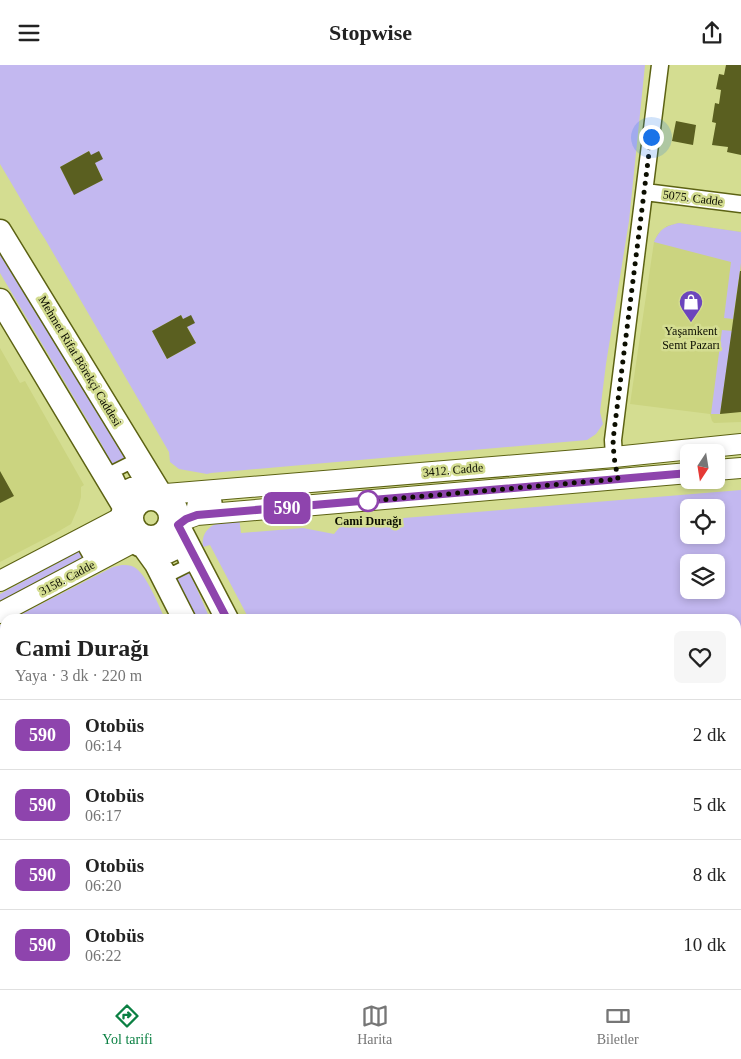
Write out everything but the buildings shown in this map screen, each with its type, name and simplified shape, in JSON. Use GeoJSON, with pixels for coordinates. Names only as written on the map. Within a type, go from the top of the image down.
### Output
{"type":"FeatureCollection","features":[{"type":"Feature","properties":{"kind":"main road","name":"Mehmet Rifat Börekçi Caddesi"},"geometry":{"type":"LineString","coordinates":[[0,231],[159,496]]}},
{"type":"Feature","properties":{"kind":"main road"},"geometry":{"type":"LineString","coordinates":[[0,300],[123,512]]}},
{"type":"Feature","properties":{"kind":"main road"},"geometry":{"type":"LineString","coordinates":[[132,543],[152,547],[161,545],[169,540],[175,533],[179,515],[177,507],[172,500],[159,496],[151,490],[135,495],[128,500],[123,512],[123,527],[132,543],[156,564],[181,614]]}},
{"type":"Feature","properties":{"kind":"main road"},"geometry":{"type":"LineString","coordinates":[[178,525],[223,614]]}},
{"type":"Feature","properties":{"kind":"street"},"geometry":{"type":"LineString","coordinates":[[618,479],[613,440],[660,65]]}},
{"type":"Feature","properties":{"kind":"street","name":"5075. Cadde"},"geometry":{"type":"LineString","coordinates":[[644,192],[741,204]]}},
{"type":"Feature","properties":{"kind":"street","name":"3412. Cadde"},"geometry":{"type":"LineString","coordinates":[[159,496],[614,457],[741,444]]}},
{"type":"Feature","properties":{"kind":"street"},"geometry":{"type":"LineString","coordinates":[[725,470],[741,468]]}},
{"type":"Feature","properties":{"kind":"street","name":"3412. Cadde"},"geometry":{"type":"LineString","coordinates":[[178,525],[186,519],[197,515],[680,474]]}},
{"type":"Feature","properties":{"kind":"street"},"geometry":{"type":"LineString","coordinates":[[0,581],[123,512]]}},
{"type":"Feature","properties":{"kind":"street","name":"3158. Cadde"},"geometry":{"type":"LineString","coordinates":[[0,613],[132,543]]}},
{"type":"Feature","properties":{"kind":"shaded area"},"geometry":{"type":"Polygon","coordinates":[[[0,65],[645,65],[629,221],[600,412],[603,424],[596,434],[587,440],[207,474],[179,469],[170,462],[169,452],[0,164],[0,65]],[[89,151],[60,167],[74,194],[103,180],[89,151]],[[181,315],[152,331],[167,359],[196,343],[181,315]]]}},
{"type":"Feature","properties":{"kind":"shaded area","name":"Yaşamkent Semt Pazarı"},"geometry":{"type":"Polygon","coordinates":[[[679,223],[741,232],[741,422],[714,423],[710,414],[630,404],[654,242],[658,234],[667,226],[679,223]]]}},
{"type":"Feature","properties":{"kind":"shaded area"},"geometry":{"type":"Polygon","coordinates":[[[679,223],[741,232],[741,263],[733,319],[724,318],[731,262],[654,242],[658,234],[664,229],[679,223]]]}},
{"type":"Feature","properties":{"kind":"shaded area"},"geometry":{"type":"Polygon","coordinates":[[[0,247],[80,383],[130,463],[114,471],[102,445],[0,273],[0,247]]]}},
{"type":"Feature","properties":{"kind":"shaded area"},"geometry":{"type":"Polygon","coordinates":[[[722,330],[732,331],[720,414],[711,414],[722,330]]]}},
{"type":"Feature","properties":{"kind":"shaded area"},"geometry":{"type":"Polygon","coordinates":[[[0,348],[20,383],[25,381],[84,485],[81,487],[81,497],[71,524],[0,562],[0,348]]]}},
{"type":"Feature","properties":{"kind":"shaded area"},"geometry":{"type":"Polygon","coordinates":[[[741,490],[741,614],[246,614],[210,545],[203,547],[205,533],[209,528],[220,522],[239,517],[241,533],[303,528],[334,534],[343,523],[741,490]]]}},
{"type":"Feature","properties":{"kind":"shaded area"},"geometry":{"type":"Polygon","coordinates":[[[85,548],[89,555],[0,603],[0,594],[85,548]]]}},
{"type":"Feature","properties":{"kind":"shaded area"},"geometry":{"type":"Polygon","coordinates":[[[130,565],[139,570],[152,590],[163,614],[22,614],[113,567],[130,565]]]}},
{"type":"Feature","properties":{"kind":"shaded area"},"geometry":{"type":"Polygon","coordinates":[[[187,566],[208,614],[193,614],[171,574],[187,566]]]}},
{"type":"Feature","properties":{"kind":"bus line","name":"590"},"geometry":{"type":"LineString","coordinates":[[224,614],[178,525],[186,519],[197,515],[680,474]]}},
{"type":"Feature","properties":{"kind":"place","name":"Yaşamkent Semt Pazarı"},"geometry":{"type":"Point","coordinates":[691,323]}},
{"type":"Feature","properties":{"kind":"place","name":"Cami Durağı"},"geometry":{"type":"Point","coordinates":[368,501]}},
{"type":"Feature","properties":{"kind":"route"},"geometry":{"type":"LineString","coordinates":[[368,501],[618,479],[613,440],[651,137]]}}]}
